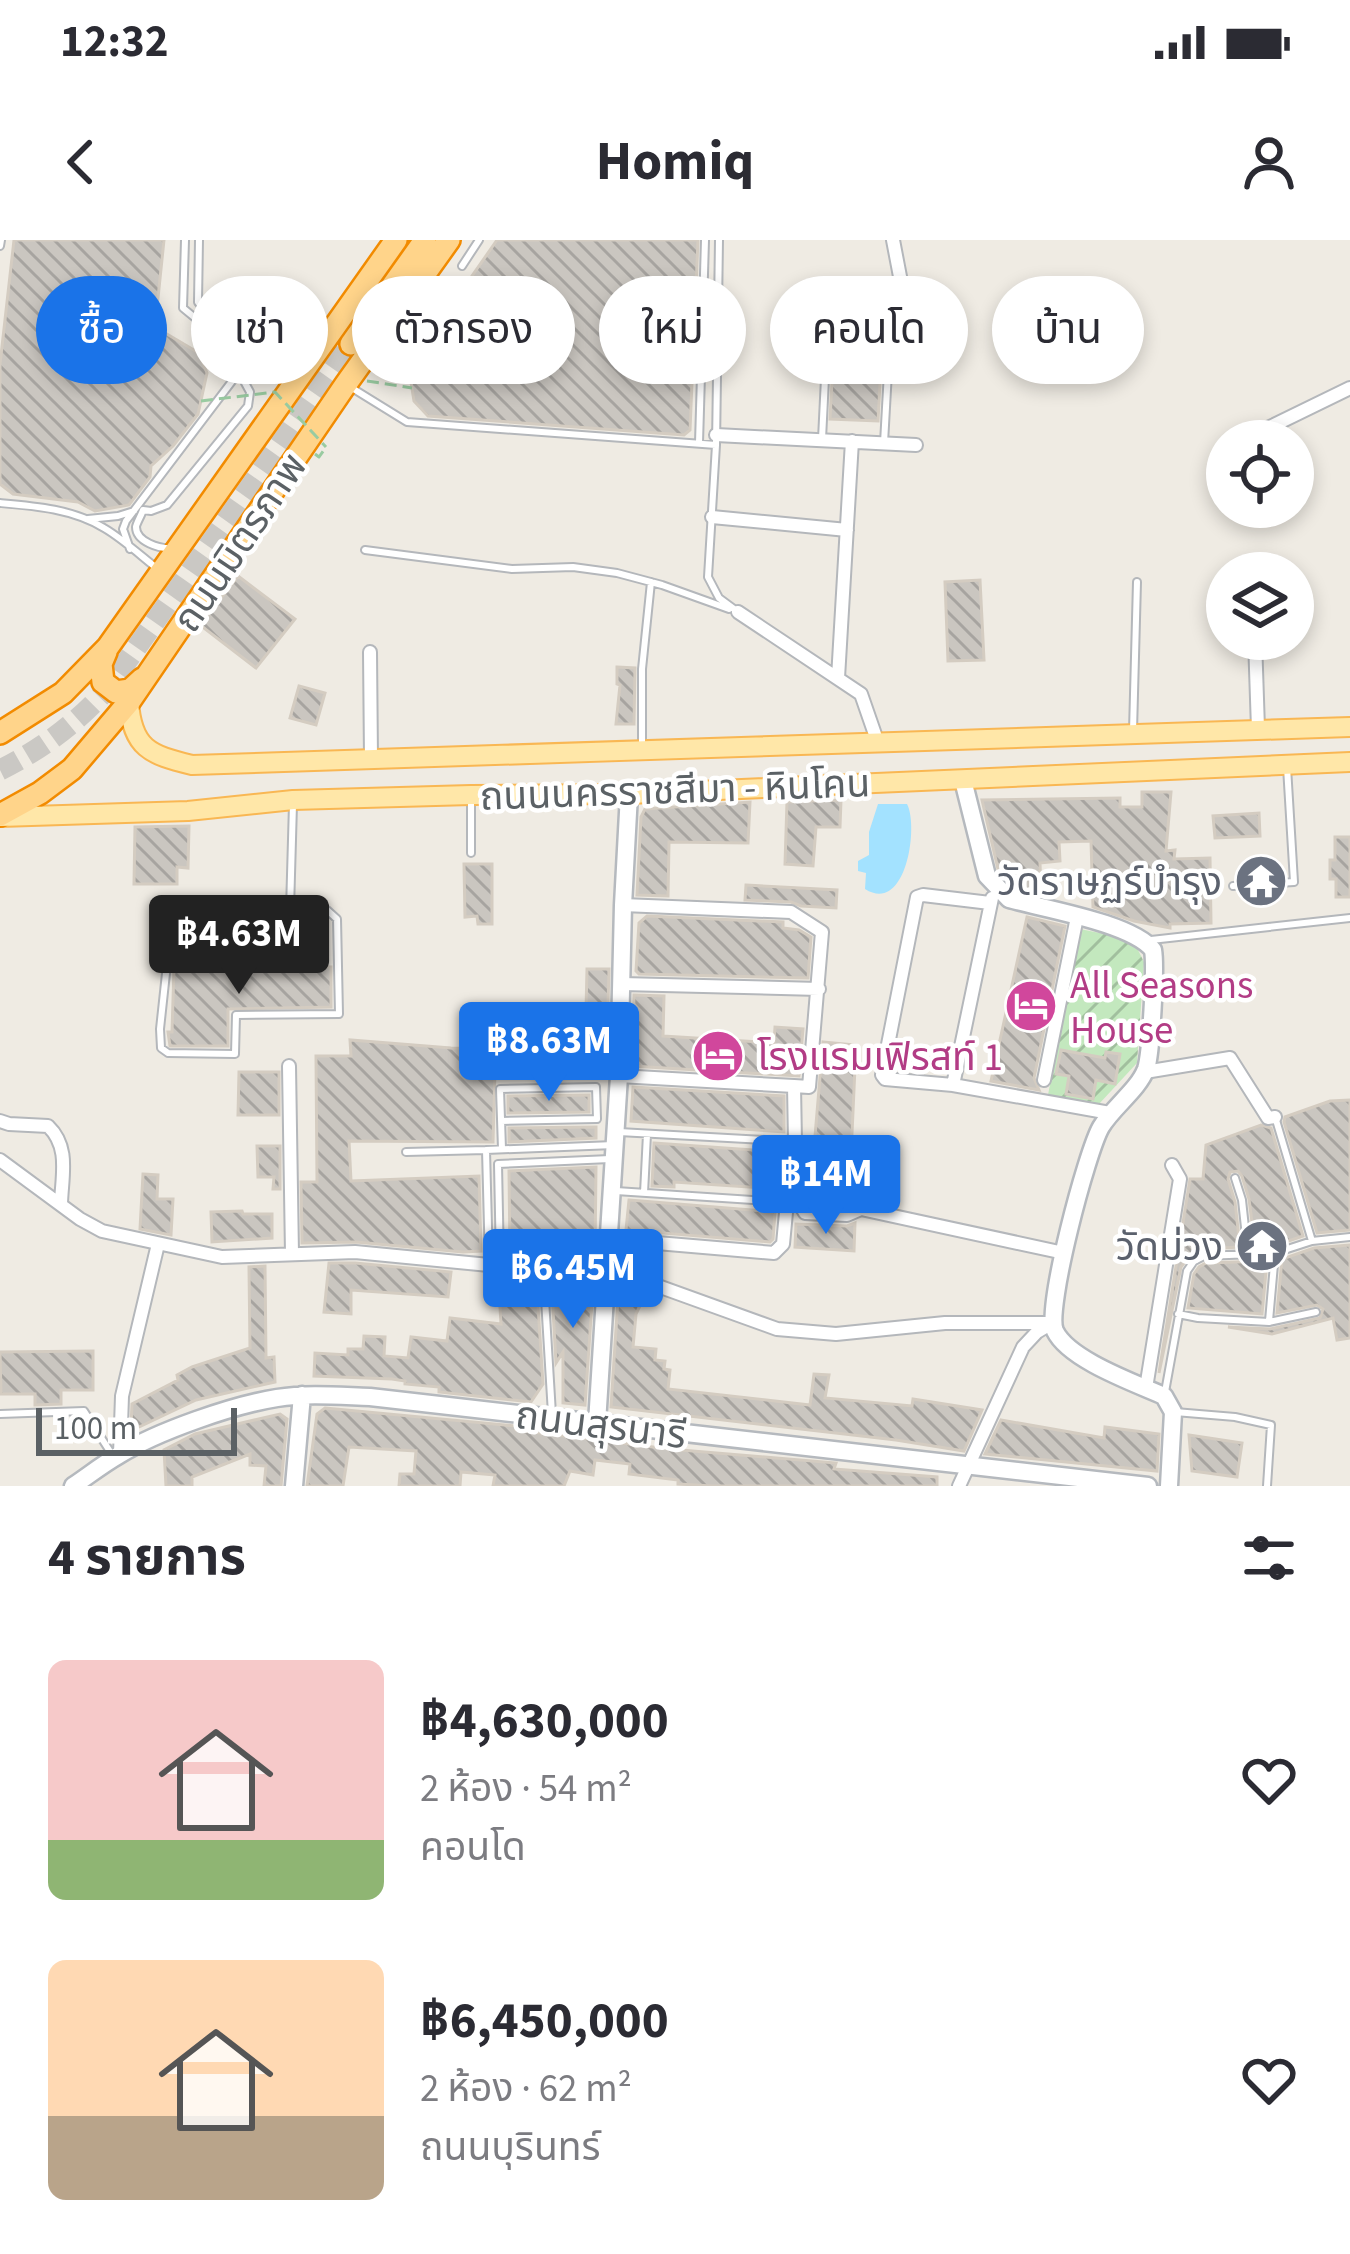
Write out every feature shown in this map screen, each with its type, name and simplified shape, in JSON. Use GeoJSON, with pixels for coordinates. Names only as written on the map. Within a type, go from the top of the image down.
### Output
{"type":"FeatureCollection","features":[{"type":"Feature","properties":{"kind":"highway","name":"ถนนมิตรภาพ"},"geometry":{"type":"LineString","coordinates":[[328,352],[341,339],[396,240]]}},
{"type":"Feature","properties":{"kind":"highway"},"geometry":{"type":"LineString","coordinates":[[341,339],[424,240]]}},
{"type":"Feature","properties":{"kind":"highway","name":"ถนนมิตรภาพ"},"geometry":{"type":"LineString","coordinates":[[0,816],[72,769],[129,702],[449,240]]}},
{"type":"Feature","properties":{"kind":"highway","name":"ถนนมิตรภาพ"},"geometry":{"type":"LineString","coordinates":[[0,733],[63,693],[108,647],[296,384]]}},
{"type":"Feature","properties":{"kind":"highway"},"geometry":{"type":"LineString","coordinates":[[108,647],[100,675],[116,692],[130,690],[151,671]]}},
{"type":"Feature","properties":{"kind":"main road","name":"ถนนนครราชสีมา - หินโคน"},"geometry":{"type":"LineString","coordinates":[[129,702],[130,722],[140,742],[161,758],[192,765],[1350,727]]}},
{"type":"Feature","properties":{"kind":"main road"},"geometry":{"type":"LineString","coordinates":[[629,794],[636,752]]}},
{"type":"Feature","properties":{"kind":"main road","name":"ถนนนครราชสีมา - หินโคน"},"geometry":{"type":"LineString","coordinates":[[0,816],[188,811],[293,800],[629,794],[1350,762]]}},
{"type":"Feature","properties":{"kind":"street"},"geometry":{"type":"LineString","coordinates":[[892,240],[900,276]]}},
{"type":"Feature","properties":{"kind":"street"},"geometry":{"type":"LineString","coordinates":[[1284,420],[1350,388]]}},
{"type":"Feature","properties":{"kind":"street"},"geometry":{"type":"LineString","coordinates":[[716,440],[822,439],[916,445]]}},
{"type":"Feature","properties":{"kind":"street"},"geometry":{"type":"LineString","coordinates":[[838,678],[853,441]]}},
{"type":"Feature","properties":{"kind":"street"},"geometry":{"type":"LineString","coordinates":[[712,517],[847,530]]}},
{"type":"Feature","properties":{"kind":"street"},"geometry":{"type":"LineString","coordinates":[[738,612],[861,694],[878,743]]}},
{"type":"Feature","properties":{"kind":"street"},"geometry":{"type":"LineString","coordinates":[[370,652],[371,758]]}},
{"type":"Feature","properties":{"kind":"street"},"geometry":{"type":"LineString","coordinates":[[1256,660],[1258,729]]}},
{"type":"Feature","properties":{"kind":"street"},"geometry":{"type":"LineString","coordinates":[[953,1085],[993,896],[963,780]]}},
{"type":"Feature","properties":{"kind":"street"},"geometry":{"type":"LineString","coordinates":[[597,1423],[619,1076],[629,794]]}},
{"type":"Feature","properties":{"kind":"street"},"geometry":{"type":"LineString","coordinates":[[1110,1113],[953,1085],[885,1079],[882,1068],[917,897],[1009,899],[1124,930],[1145,940],[1153,950],[1145,1072],[1110,1113],[1091,1148],[1052,1323],[1071,1349],[1161,1399]]}},
{"type":"Feature","properties":{"kind":"street"},"geometry":{"type":"LineString","coordinates":[[619,1076],[809,1088],[822,932],[791,912],[623,905]]}},
{"type":"Feature","properties":{"kind":"street"},"geometry":{"type":"LineString","coordinates":[[1044,1080],[1077,917]]}},
{"type":"Feature","properties":{"kind":"street"},"geometry":{"type":"LineString","coordinates":[[622,984],[819,989]]}},
{"type":"Feature","properties":{"kind":"street"},"geometry":{"type":"LineString","coordinates":[[1145,1072],[1231,1058],[1268,1118],[1275,1117]]}},
{"type":"Feature","properties":{"kind":"street"},"geometry":{"type":"LineString","coordinates":[[289,1066],[292,1254]]}},
{"type":"Feature","properties":{"kind":"street"},"geometry":{"type":"LineString","coordinates":[[794,1086],[795,1142]]}},
{"type":"Feature","properties":{"kind":"street"},"geometry":{"type":"LineString","coordinates":[[0,1120],[48,1126],[55,1133],[64,1150],[61,1203]]}},
{"type":"Feature","properties":{"kind":"street"},"geometry":{"type":"LineString","coordinates":[[0,1160],[102,1231],[222,1257],[355,1252],[494,1264],[608,1265],[777,1329],[836,1334],[945,1323],[1052,1323]]}},
{"type":"Feature","properties":{"kind":"street"},"geometry":{"type":"LineString","coordinates":[[1169,1486],[1161,1399],[1180,1179],[1172,1165]]}},
{"type":"Feature","properties":{"kind":"street"},"geometry":{"type":"LineString","coordinates":[[610,1239],[774,1253],[783,1244],[793,1202],[805,1213],[847,1216],[861,1210],[1064,1253]]}},
{"type":"Feature","properties":{"kind":"street"},"geometry":{"type":"LineString","coordinates":[[118,1456],[122,1396],[158,1244]]}},
{"type":"Feature","properties":{"kind":"street"},"geometry":{"type":"LineString","coordinates":[[959,1486],[1023,1347],[1052,1323]]}},
{"type":"Feature","properties":{"kind":"street"},"geometry":{"type":"LineString","coordinates":[[294,1486],[302,1395]]}},
{"type":"Feature","properties":{"kind":"street","name":"ถนนสุรนารี"},"geometry":{"type":"LineString","coordinates":[[73,1486],[118,1456],[186,1424],[275,1398],[302,1395],[370,1397],[1148,1486]]}},
{"type":"Feature","properties":{"kind":"lane"},"geometry":{"type":"LineString","coordinates":[[185,240],[183,308],[191,315]]}},
{"type":"Feature","properties":{"kind":"lane"},"geometry":{"type":"LineString","coordinates":[[198,276],[199,240]]}},
{"type":"Feature","properties":{"kind":"lane"},"geometry":{"type":"LineString","coordinates":[[462,266],[479,240]]}},
{"type":"Feature","properties":{"kind":"lane"},"geometry":{"type":"LineString","coordinates":[[699,443],[705,240]]}},
{"type":"Feature","properties":{"kind":"lane"},"geometry":{"type":"LineString","coordinates":[[719,240],[708,577],[719,598],[738,612]]}},
{"type":"Feature","properties":{"kind":"lane"},"geometry":{"type":"LineString","coordinates":[[822,439],[830,297],[892,300],[884,443]]}},
{"type":"Feature","properties":{"kind":"lane"},"geometry":{"type":"LineString","coordinates":[[328,339],[341,339]]}},
{"type":"Feature","properties":{"kind":"lane"},"geometry":{"type":"LineString","coordinates":[[130,549],[123,529],[230,384]]}},
{"type":"Feature","properties":{"kind":"lane"},"geometry":{"type":"LineString","coordinates":[[346,384],[407,422],[699,443],[716,440]]}},
{"type":"Feature","properties":{"kind":"lane"},"geometry":{"type":"LineString","coordinates":[[87,519],[167,505],[248,406],[246,385]]}},
{"type":"Feature","properties":{"kind":"lane"},"geometry":{"type":"LineString","coordinates":[[0,502],[87,519],[161,572]]}},
{"type":"Feature","properties":{"kind":"lane"},"geometry":{"type":"LineString","coordinates":[[140,510],[136,531],[140,536],[162,548],[178,548]]}},
{"type":"Feature","properties":{"kind":"lane"},"geometry":{"type":"LineString","coordinates":[[365,550],[512,569],[573,567],[651,581],[738,612]]}},
{"type":"Feature","properties":{"kind":"lane"},"geometry":{"type":"LineString","coordinates":[[636,752],[651,581]]}},
{"type":"Feature","properties":{"kind":"lane"},"geometry":{"type":"LineString","coordinates":[[1133,734],[1137,582]]}},
{"type":"Feature","properties":{"kind":"lane"},"geometry":{"type":"LineString","coordinates":[[1233,886],[1294,882],[1287,764]]}},
{"type":"Feature","properties":{"kind":"lane"},"geometry":{"type":"LineString","coordinates":[[471,795],[471,853]]}},
{"type":"Feature","properties":{"kind":"lane"},"geometry":{"type":"LineString","coordinates":[[290,910],[293,800]]}},
{"type":"Feature","properties":{"kind":"lane"},"geometry":{"type":"LineString","coordinates":[[238,910],[290,910],[327,910],[337,919],[338,1014],[236,1015],[235,1054],[168,1053],[161,1048],[167,964],[227,958],[238,910]]}},
{"type":"Feature","properties":{"kind":"lane"},"geometry":{"type":"LineString","coordinates":[[1145,940],[1350,917]]}},
{"type":"Feature","properties":{"kind":"lane"},"geometry":{"type":"LineString","coordinates":[[501,1121],[597,1119],[596,1087],[500,1089],[501,1121],[502,1149]]}},
{"type":"Feature","properties":{"kind":"lane"},"geometry":{"type":"LineString","coordinates":[[1275,1117],[1312,1241]]}},
{"type":"Feature","properties":{"kind":"lane"},"geometry":{"type":"LineString","coordinates":[[644,1193],[647,1134]]}},
{"type":"Feature","properties":{"kind":"lane"},"geometry":{"type":"LineString","coordinates":[[494,1264],[498,1163],[615,1146],[647,1134],[801,1142],[793,1202],[612,1191]]}},
{"type":"Feature","properties":{"kind":"lane"},"geometry":{"type":"LineString","coordinates":[[406,1151],[615,1146]]}},
{"type":"Feature","properties":{"kind":"lane"},"geometry":{"type":"LineString","coordinates":[[486,1150],[494,1264]]}},
{"type":"Feature","properties":{"kind":"lane"},"geometry":{"type":"LineString","coordinates":[[1235,1178],[1247,1255]]}},
{"type":"Feature","properties":{"kind":"lane"},"geometry":{"type":"LineString","coordinates":[[1267,1486],[1271,1425],[1161,1399],[1187,1271],[1204,1256],[1275,1253],[1312,1241],[1350,1237]]}},
{"type":"Feature","properties":{"kind":"lane"},"geometry":{"type":"LineString","coordinates":[[1269,1322],[1275,1253]]}},
{"type":"Feature","properties":{"kind":"lane"},"geometry":{"type":"LineString","coordinates":[[543,1263],[553,1418]]}},
{"type":"Feature","properties":{"kind":"lane"},"geometry":{"type":"LineString","coordinates":[[1178,1314],[1269,1322],[1316,1312]]}},
{"type":"Feature","properties":{"kind":"lane"},"geometry":{"type":"LineString","coordinates":[[0,1414],[84,1411],[118,1456]]}},
{"type":"Feature","properties":{"kind":"path"},"geometry":{"type":"LineString","coordinates":[[201,401],[275,392],[326,447],[319,457]]}},
{"type":"Feature","properties":{"kind":"green space"},"geometry":{"type":"Polygon","coordinates":[[[1080,929],[1129,939],[1144,962],[1137,1063],[1099,1104],[1048,1095],[1080,929]]]}},
{"type":"Feature","properties":{"kind":"water"},"geometry":{"type":"Polygon","coordinates":[[[878,804],[907,804],[911,831],[899,880],[891,890],[879,894],[865,889],[866,873],[858,871],[858,861],[869,855],[869,832],[878,804]]]}},
{"type":"Feature","properties":{"kind":"building"},"geometry":{"type":"Polygon","coordinates":[[[14,240],[164,240],[160,276],[36,276],[36,384],[167,384],[167,334],[191,348],[191,384],[205,384],[198,414],[151,466],[150,477],[129,505],[95,511],[78,502],[13,494],[0,484],[0,364],[14,240]]]}},
{"type":"Feature","properties":{"kind":"building"},"geometry":{"type":"Polygon","coordinates":[[[497,240],[698,240],[696,276],[599,276],[599,384],[692,384],[690,430],[684,435],[428,416],[414,401],[411,384],[575,384],[575,276],[472,276],[497,240]]]}},
{"type":"Feature","properties":{"kind":"building"},"geometry":{"type":"Polygon","coordinates":[[[832,384],[880,384],[878,421],[830,419],[832,384]]]}},
{"type":"Feature","properties":{"kind":"building"},"geometry":{"type":"Polygon","coordinates":[[[238,576],[295,619],[256,668],[200,625],[238,576]]]}},
{"type":"Feature","properties":{"kind":"building"},"geometry":{"type":"Polygon","coordinates":[[[980,580],[984,660],[948,661],[945,582],[980,580]]]}},
{"type":"Feature","properties":{"kind":"building"},"geometry":{"type":"Polygon","coordinates":[[[617,667],[635,668],[634,724],[616,724],[617,667]]]}},
{"type":"Feature","properties":{"kind":"building"},"geometry":{"type":"Polygon","coordinates":[[[299,686],[325,693],[316,725],[290,718],[299,686]]]}},
{"type":"Feature","properties":{"kind":"building"},"geometry":{"type":"Polygon","coordinates":[[[1142,792],[1171,792],[1166,851],[1175,850],[1174,859],[1210,858],[1211,923],[1170,924],[1170,928],[1093,907],[1091,841],[1059,842],[1060,861],[1040,863],[1041,894],[1016,888],[998,869],[982,800],[1120,798],[1120,807],[1142,807],[1142,792]]]}},
{"type":"Feature","properties":{"kind":"building"},"geometry":{"type":"Polygon","coordinates":[[[841,800],[840,827],[816,827],[813,866],[785,864],[787,802],[841,800]]]}},
{"type":"Feature","properties":{"kind":"building"},"geometry":{"type":"Polygon","coordinates":[[[750,802],[748,843],[669,842],[668,896],[637,895],[645,809],[750,802]]]}},
{"type":"Feature","properties":{"kind":"building"},"geometry":{"type":"Polygon","coordinates":[[[1259,813],[1260,836],[1215,838],[1213,816],[1259,813]]]}},
{"type":"Feature","properties":{"kind":"building"},"geometry":{"type":"Polygon","coordinates":[[[189,826],[188,868],[177,867],[177,884],[134,884],[135,827],[189,826]]]}},
{"type":"Feature","properties":{"kind":"building"},"geometry":{"type":"Polygon","coordinates":[[[1335,837],[1350,837],[1350,897],[1336,897],[1336,879],[1330,879],[1335,837]]]}},
{"type":"Feature","properties":{"kind":"building"},"geometry":{"type":"Polygon","coordinates":[[[464,864],[492,864],[492,924],[478,924],[477,916],[465,917],[464,864]]]}},
{"type":"Feature","properties":{"kind":"building"},"geometry":{"type":"Polygon","coordinates":[[[746,885],[837,890],[836,908],[745,900],[746,885]]]}},
{"type":"Feature","properties":{"kind":"building"},"geometry":{"type":"Polygon","coordinates":[[[647,916],[783,922],[783,928],[811,937],[808,978],[639,974],[639,923],[647,916]]]}},
{"type":"Feature","properties":{"kind":"building","name":"All Seasons House"},"geometry":{"type":"Polygon","coordinates":[[[1027,917],[1065,926],[1034,1078],[1039,1090],[991,1081],[1027,917]]]}},
{"type":"Feature","properties":{"kind":"building"},"geometry":{"type":"Polygon","coordinates":[[[331,967],[331,1007],[228,1009],[228,1046],[170,1046],[174,968],[331,967]]]}},
{"type":"Feature","properties":{"kind":"building"},"geometry":{"type":"Polygon","coordinates":[[[587,969],[609,969],[606,1072],[495,1070],[493,1142],[349,1141],[351,1181],[479,1176],[481,1251],[302,1243],[301,1182],[317,1182],[316,1056],[351,1056],[350,1040],[585,1051],[587,969]]]}},
{"type":"Feature","properties":{"kind":"building"},"geometry":{"type":"Polygon","coordinates":[[[634,995],[664,996],[663,1036],[774,1043],[775,1027],[803,1029],[799,1076],[632,1066],[634,995]]]}},
{"type":"Feature","properties":{"kind":"building"},"geometry":{"type":"Polygon","coordinates":[[[823,1042],[856,1045],[849,1200],[854,1200],[845,1204],[830,1202],[830,1193],[807,1191],[823,1042]]]}},
{"type":"Feature","properties":{"kind":"building"},"geometry":{"type":"Polygon","coordinates":[[[1061,1050],[1105,1058],[1106,1052],[1120,1054],[1115,1084],[1096,1080],[1093,1099],[1066,1094],[1069,1076],[1056,1074],[1061,1050]]]}},
{"type":"Feature","properties":{"kind":"building"},"geometry":{"type":"Polygon","coordinates":[[[239,1072],[279,1072],[279,1115],[238,1115],[239,1072]]]}},
{"type":"Feature","properties":{"kind":"building"},"geometry":{"type":"Polygon","coordinates":[[[633,1087],[784,1096],[784,1132],[631,1121],[633,1087]]]}},
{"type":"Feature","properties":{"kind":"building"},"geometry":{"type":"Polygon","coordinates":[[[589,1095],[589,1112],[508,1113],[508,1096],[589,1095]]]}},
{"type":"Feature","properties":{"kind":"building"},"geometry":{"type":"Polygon","coordinates":[[[1350,1100],[1350,1230],[1317,1233],[1285,1117],[1330,1101],[1350,1100]]]}},
{"type":"Feature","properties":{"kind":"building"},"geometry":{"type":"Polygon","coordinates":[[[1261,1125],[1271,1128],[1303,1236],[1274,1246],[1255,1246],[1242,1176],[1230,1172],[1240,1247],[1202,1249],[1181,1267],[1159,1373],[1190,1179],[1203,1179],[1206,1145],[1261,1125]]]}},
{"type":"Feature","properties":{"kind":"building"},"geometry":{"type":"Polygon","coordinates":[[[596,1127],[596,1138],[509,1142],[509,1128],[596,1127]]]}},
{"type":"Feature","properties":{"kind":"building"},"geometry":{"type":"Polygon","coordinates":[[[654,1143],[781,1152],[780,1189],[674,1182],[674,1187],[652,1186],[654,1143]]]}},
{"type":"Feature","properties":{"kind":"building"},"geometry":{"type":"Polygon","coordinates":[[[257,1146],[280,1146],[280,1189],[273,1189],[274,1177],[258,1177],[257,1146]]]}},
{"type":"Feature","properties":{"kind":"building"},"geometry":{"type":"Polygon","coordinates":[[[596,1167],[595,1253],[510,1254],[509,1171],[596,1167]]]}},
{"type":"Feature","properties":{"kind":"building"},"geometry":{"type":"Polygon","coordinates":[[[143,1174],[158,1175],[157,1199],[173,1199],[171,1235],[140,1229],[143,1174]]]}},
{"type":"Feature","properties":{"kind":"building"},"geometry":{"type":"Polygon","coordinates":[[[629,1200],[775,1212],[773,1239],[626,1230],[629,1200]]]}},
{"type":"Feature","properties":{"kind":"building"},"geometry":{"type":"Polygon","coordinates":[[[211,1212],[272,1214],[272,1238],[212,1242],[211,1212]]]}},
{"type":"Feature","properties":{"kind":"building"},"geometry":{"type":"Polygon","coordinates":[[[855,1223],[854,1251],[795,1247],[796,1224],[855,1223]]]}},
{"type":"Feature","properties":{"kind":"building"},"geometry":{"type":"Polygon","coordinates":[[[1350,1245],[1350,1338],[1337,1340],[1333,1318],[1272,1334],[1228,1327],[1270,1329],[1320,1318],[1323,1309],[1317,1305],[1277,1313],[1282,1259],[1314,1248],[1350,1245]]]}},
{"type":"Feature","properties":{"kind":"building"},"geometry":{"type":"Polygon","coordinates":[[[1267,1261],[1262,1314],[1188,1308],[1199,1267],[1267,1261]]]}},
{"type":"Feature","properties":{"kind":"building"},"geometry":{"type":"Polygon","coordinates":[[[329,1263],[451,1272],[448,1297],[351,1290],[351,1314],[324,1312],[329,1263]]]}},
{"type":"Feature","properties":{"kind":"building"},"geometry":{"type":"Polygon","coordinates":[[[265,1266],[266,1358],[274,1357],[275,1382],[196,1400],[137,1428],[131,1426],[132,1404],[178,1380],[177,1375],[192,1367],[250,1348],[249,1267],[265,1266]]]}},
{"type":"Feature","properties":{"kind":"building"},"geometry":{"type":"Polygon","coordinates":[[[551,1274],[594,1274],[585,1405],[563,1403],[563,1352],[556,1363],[551,1274]]]}},
{"type":"Feature","properties":{"kind":"building"},"geometry":{"type":"Polygon","coordinates":[[[498,1275],[536,1275],[543,1384],[531,1402],[439,1392],[439,1387],[392,1379],[314,1376],[315,1353],[348,1355],[348,1349],[363,1349],[364,1336],[385,1337],[384,1356],[408,1358],[411,1337],[447,1341],[450,1318],[501,1324],[498,1275]]]}},
{"type":"Feature","properties":{"kind":"building"},"geometry":{"type":"Polygon","coordinates":[[[619,1283],[646,1293],[636,1314],[633,1347],[656,1349],[655,1360],[665,1361],[664,1369],[670,1370],[668,1389],[810,1405],[814,1374],[829,1375],[825,1398],[912,1406],[913,1399],[982,1410],[964,1451],[611,1407],[619,1283]]]}},
{"type":"Feature","properties":{"kind":"building"},"geometry":{"type":"Polygon","coordinates":[[[93,1351],[93,1390],[61,1390],[61,1404],[35,1405],[35,1394],[1,1394],[0,1352],[93,1351]]]}},
{"type":"Feature","properties":{"kind":"building"},"geometry":{"type":"Polygon","coordinates":[[[325,1408],[516,1426],[516,1430],[669,1449],[836,1463],[834,1469],[937,1477],[937,1486],[678,1484],[678,1480],[629,1474],[630,1464],[595,1460],[593,1475],[570,1471],[564,1486],[493,1486],[495,1475],[461,1472],[460,1486],[399,1486],[400,1474],[414,1474],[416,1451],[349,1447],[343,1486],[307,1486],[317,1414],[325,1408]]]}},
{"type":"Feature","properties":{"kind":"building"},"geometry":{"type":"Polygon","coordinates":[[[280,1414],[287,1419],[281,1486],[264,1486],[266,1466],[250,1465],[250,1454],[192,1477],[192,1486],[166,1486],[164,1450],[195,1434],[280,1414]]]}},
{"type":"Feature","properties":{"kind":"building"},"geometry":{"type":"Polygon","coordinates":[[[1001,1420],[1104,1438],[1105,1427],[1159,1434],[1157,1471],[985,1454],[1001,1420]]]}},
{"type":"Feature","properties":{"kind":"building"},"geometry":{"type":"Polygon","coordinates":[[[1189,1435],[1242,1443],[1237,1477],[1192,1471],[1189,1435]]]}},
{"type":"Feature","properties":{"kind":"tunnel"},"geometry":{"type":"LineString","coordinates":[[0,770],[58,734],[108,688],[351,344]]}},
{"type":"Feature","properties":{"kind":"place","name":"วัดราษฏร์บำรุง"},"geometry":{"type":"Point","coordinates":[1261,881]}},
{"type":"Feature","properties":{"kind":"place","name":"All Seasons House"},"geometry":{"type":"Point","coordinates":[1031,1006]}},
{"type":"Feature","properties":{"kind":"place","name":"โรงแรมเฟิรสท์ 1"},"geometry":{"type":"Point","coordinates":[718,1056]}},
{"type":"Feature","properties":{"kind":"place","name":"วัดม่วง"},"geometry":{"type":"Point","coordinates":[1262,1246]}}]}
